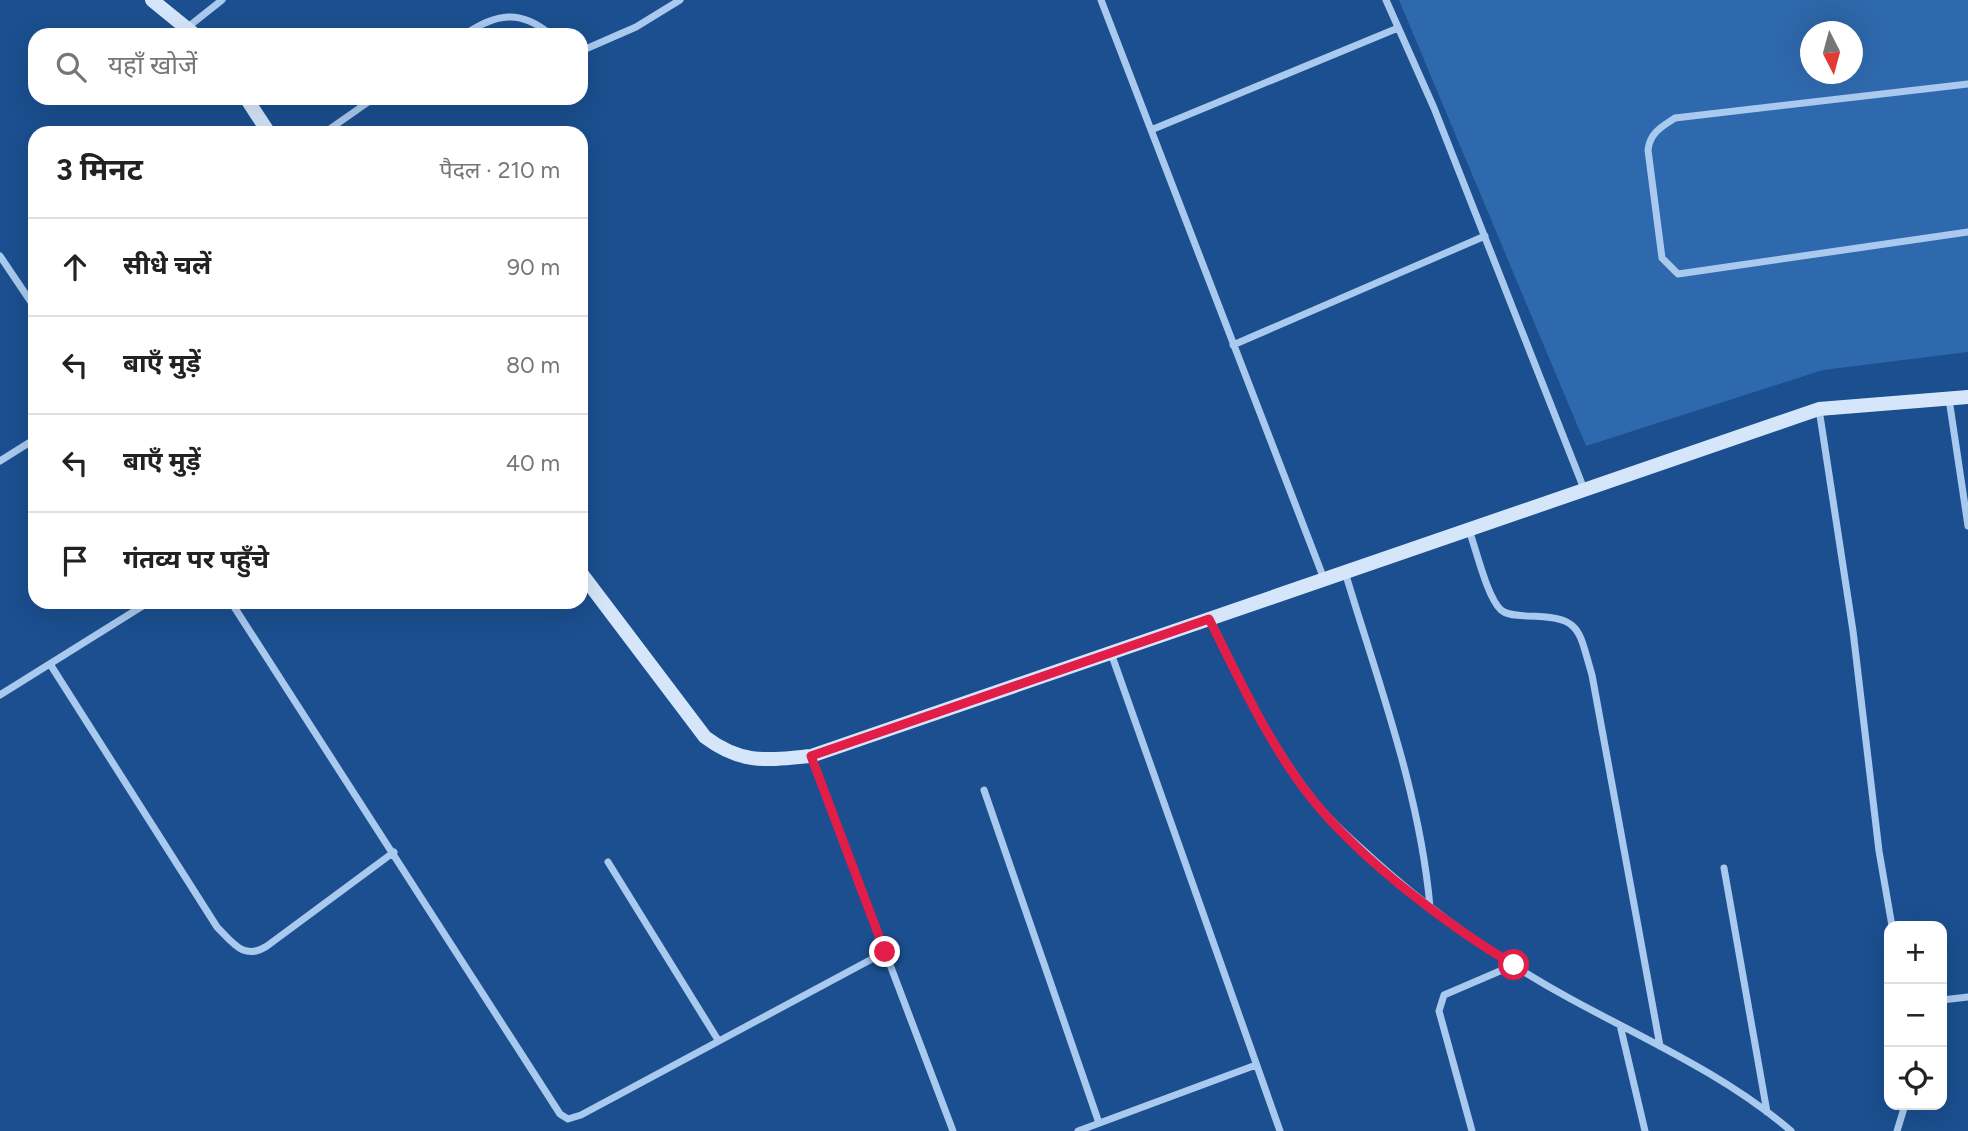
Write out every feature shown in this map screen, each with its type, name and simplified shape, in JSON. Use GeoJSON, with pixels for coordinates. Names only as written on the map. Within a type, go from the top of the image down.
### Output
{"type":"FeatureCollection","features":[{"type":"Feature","properties":{"kind":"street"},"geometry":{"type":"LineString","coordinates":[[152,0],[188,28]]}},
{"type":"Feature","properties":{"kind":"street"},"geometry":{"type":"LineString","coordinates":[[195,28],[222,0]]}},
{"type":"Feature","properties":{"kind":"street"},"geometry":{"type":"LineString","coordinates":[[588,48],[636,27],[680,0]]}},
{"type":"Feature","properties":{"kind":"street"},"geometry":{"type":"LineString","coordinates":[[1101,0],[1324,579]]}},
{"type":"Feature","properties":{"kind":"street"},"geometry":{"type":"LineString","coordinates":[[1386,0],[1434,108],[1584,490]]}},
{"type":"Feature","properties":{"kind":"street"},"geometry":{"type":"LineString","coordinates":[[475,28],[516,16],[533,20],[543,28]]}},
{"type":"Feature","properties":{"kind":"street"},"geometry":{"type":"LineString","coordinates":[[1151,130],[1398,28]]}},
{"type":"Feature","properties":{"kind":"street"},"geometry":{"type":"LineString","coordinates":[[1968,84],[1675,118],[1656,131],[1648,150],[1662,258],[1678,274],[1968,232]]}},
{"type":"Feature","properties":{"kind":"street"},"geometry":{"type":"LineString","coordinates":[[251,105],[265,126]]}},
{"type":"Feature","properties":{"kind":"street"},"geometry":{"type":"LineString","coordinates":[[334,126],[364,105]]}},
{"type":"Feature","properties":{"kind":"street"},"geometry":{"type":"LineString","coordinates":[[1233,345],[1485,236]]}},
{"type":"Feature","properties":{"kind":"street"},"geometry":{"type":"LineString","coordinates":[[0,256],[28,298]]}},
{"type":"Feature","properties":{"kind":"street"},"geometry":{"type":"LineString","coordinates":[[588,582],[705,737],[724,752],[750,760],[811,756],[1819,409],[1968,397]]}},
{"type":"Feature","properties":{"kind":"street"},"geometry":{"type":"LineString","coordinates":[[1949,398],[1968,526]]}},
{"type":"Feature","properties":{"kind":"street"},"geometry":{"type":"LineString","coordinates":[[1819,409],[1853,631],[1879,851],[1891,921]]}},
{"type":"Feature","properties":{"kind":"street"},"geometry":{"type":"LineString","coordinates":[[0,461],[28,443]]}},
{"type":"Feature","properties":{"kind":"street"},"geometry":{"type":"LineString","coordinates":[[1469,529],[1494,599],[1503,611],[1513,615],[1565,620],[1577,628],[1581,636],[1592,675],[1660,1046]]}},
{"type":"Feature","properties":{"kind":"street"},"geometry":{"type":"LineString","coordinates":[[1345,572],[1410,793],[1426,859],[1430,907]]}},
{"type":"Feature","properties":{"kind":"street"},"geometry":{"type":"LineString","coordinates":[[0,695],[138,609]]}},
{"type":"Feature","properties":{"kind":"street"},"geometry":{"type":"LineString","coordinates":[[236,609],[560,1114],[574,1119],[885,952]]}},
{"type":"Feature","properties":{"kind":"street"},"geometry":{"type":"LineString","coordinates":[[1209,619],[1252,705],[1313,800],[1346,835],[1430,907],[1514,965],[1660,1046],[1791,1131]]}},
{"type":"Feature","properties":{"kind":"street"},"geometry":{"type":"LineString","coordinates":[[1111,653],[1280,1131]]}},
{"type":"Feature","properties":{"kind":"street"},"geometry":{"type":"LineString","coordinates":[[50,664],[217,926],[244,952],[251,954],[267,946],[394,852]]}},
{"type":"Feature","properties":{"kind":"street"},"geometry":{"type":"LineString","coordinates":[[811,756],[953,1131]]}},
{"type":"Feature","properties":{"kind":"street"},"geometry":{"type":"LineString","coordinates":[[984,790],[1099,1123]]}},
{"type":"Feature","properties":{"kind":"street"},"geometry":{"type":"LineString","coordinates":[[608,862],[718,1040]]}},
{"type":"Feature","properties":{"kind":"street"},"geometry":{"type":"LineString","coordinates":[[1724,868],[1767,1113]]}},
{"type":"Feature","properties":{"kind":"street"},"geometry":{"type":"LineString","coordinates":[[1472,1131],[1440,1011],[1441,1003],[1444,995],[1451,991],[1514,965]]}},
{"type":"Feature","properties":{"kind":"street"},"geometry":{"type":"LineString","coordinates":[[1947,999],[1968,997]]}},
{"type":"Feature","properties":{"kind":"street"},"geometry":{"type":"LineString","coordinates":[[1620,1025],[1645,1131]]}},
{"type":"Feature","properties":{"kind":"street"},"geometry":{"type":"LineString","coordinates":[[1078,1131],[1256,1065]]}},
{"type":"Feature","properties":{"kind":"street"},"geometry":{"type":"LineString","coordinates":[[1897,1131],[1903,1110]]}},
{"type":"Feature","properties":{"kind":"shaded area"},"geometry":{"type":"Polygon","coordinates":[[[1399,0],[1968,0],[1968,352],[1823,370],[1586,446],[1399,0]]]}},
{"type":"Feature","properties":{"kind":"route"},"geometry":{"type":"LineString","coordinates":[[885,952],[811,756],[1209,619],[1252,705],[1313,800],[1346,835],[1412,894],[1479,944],[1514,965]]}}]}
